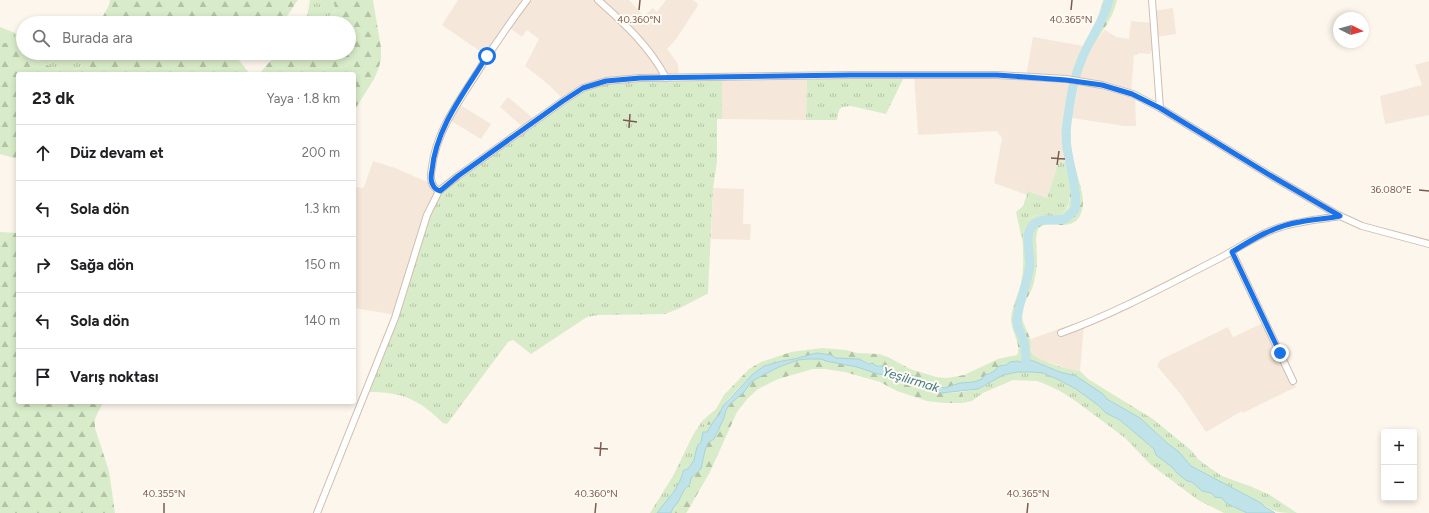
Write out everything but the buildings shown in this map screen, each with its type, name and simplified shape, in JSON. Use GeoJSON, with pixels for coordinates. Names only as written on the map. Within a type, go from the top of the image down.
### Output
{"type":"FeatureCollection","features":[{"type":"Feature","properties":{"kind":"street"},"geometry":{"type":"LineString","coordinates":[[440,191],[434,188],[432,184],[432,166],[436,147],[448,120],[455,106],[498,38],[527,0]]}},
{"type":"Feature","properties":{"kind":"street"},"geometry":{"type":"LineString","coordinates":[[598,0],[645,46],[666,78]]}},
{"type":"Feature","properties":{"kind":"street"},"geometry":{"type":"LineString","coordinates":[[1152,0],[1160,108]]}},
{"type":"Feature","properties":{"kind":"street"},"geometry":{"type":"LineString","coordinates":[[317,513],[395,318],[427,215],[440,191],[458,176],[563,101],[583,88],[606,81],[625,79],[850,75],[997,75],[1087,82],[1119,89],[1160,108],[1340,216],[1362,226],[1429,244]]}},
{"type":"Feature","properties":{"kind":"street"},"geometry":{"type":"LineString","coordinates":[[1061,333],[1084,325],[1137,301],[1232,252],[1264,233],[1300,222],[1340,216]]}},
{"type":"Feature","properties":{"kind":"street"},"geometry":{"type":"LineString","coordinates":[[1232,252],[1293,381]]}},
{"type":"Feature","properties":{"kind":"shaded area"},"geometry":{"type":"Polygon","coordinates":[[[458,0],[629,0],[644,16],[653,8],[657,12],[666,0],[693,0],[698,4],[677,38],[667,49],[678,64],[679,78],[564,100],[549,85],[525,66],[539,39],[527,30],[522,37],[507,26],[487,56],[442,25],[458,0]]]}},
{"type":"Feature","properties":{"kind":"shaded area"},"geometry":{"type":"Polygon","coordinates":[[[1173,8],[1176,34],[1155,37],[1156,51],[1151,51],[1150,54],[1138,53],[1138,55],[1134,55],[1131,93],[1135,95],[1136,126],[1124,126],[1072,118],[1081,70],[1094,43],[1105,30],[1116,37],[1129,39],[1131,21],[1153,23],[1153,11],[1173,8]]]}},
{"type":"Feature","properties":{"kind":"shaded area"},"geometry":{"type":"Polygon","coordinates":[[[1033,37],[1084,46],[1074,68],[1063,124],[1063,151],[1065,163],[1059,162],[1047,198],[1029,191],[1027,195],[994,183],[1002,138],[997,131],[918,135],[914,75],[1026,76],[1033,37]]]}},
{"type":"Feature","properties":{"kind":"shaded area"},"geometry":{"type":"Polygon","coordinates":[[[1429,61],[1429,115],[1385,124],[1380,96],[1422,85],[1415,65],[1429,61]]]}},
{"type":"Feature","properties":{"kind":"shaded area"},"geometry":{"type":"Polygon","coordinates":[[[807,76],[806,120],[722,119],[722,78],[807,76]]]}},
{"type":"Feature","properties":{"kind":"shaded area"},"geometry":{"type":"Polygon","coordinates":[[[508,97],[535,120],[524,128],[500,107],[508,97]]]}},
{"type":"Feature","properties":{"kind":"shaded area"},"geometry":{"type":"Polygon","coordinates":[[[457,103],[491,124],[481,139],[448,119],[457,103]]]}},
{"type":"Feature","properties":{"kind":"shaded area"},"geometry":{"type":"Polygon","coordinates":[[[373,161],[395,168],[432,184],[439,191],[396,315],[356,308],[356,187],[364,187],[373,161]]]}},
{"type":"Feature","properties":{"kind":"shaded area"},"geometry":{"type":"Polygon","coordinates":[[[713,188],[744,189],[743,224],[751,224],[750,240],[711,239],[713,188]]]}},
{"type":"Feature","properties":{"kind":"shaded area"},"geometry":{"type":"Polygon","coordinates":[[[1078,322],[1083,323],[1084,325],[1080,371],[1078,372],[1071,370],[1039,359],[1032,353],[1030,347],[1031,339],[1078,322]]]}},
{"type":"Feature","properties":{"kind":"shaded area"},"geometry":{"type":"Polygon","coordinates":[[[1265,322],[1296,387],[1243,413],[1242,411],[1206,432],[1182,396],[1157,366],[1160,360],[1228,327],[1233,337],[1265,322]]]}},
{"type":"Feature","properties":{"kind":"green space"},"geometry":{"type":"Polygon","coordinates":[[[110,0],[298,0],[287,16],[103,16],[110,0]]]}},
{"type":"Feature","properties":{"kind":"green space"},"geometry":{"type":"Polygon","coordinates":[[[310,0],[333,0],[336,11],[330,16],[307,16],[310,0]]]}},
{"type":"Feature","properties":{"kind":"green space"},"geometry":{"type":"Polygon","coordinates":[[[333,0],[373,0],[381,48],[381,60],[374,79],[356,108],[356,72],[261,72],[271,60],[356,60],[356,16],[330,16],[336,11],[333,0]]]}},
{"type":"Feature","properties":{"kind":"green space"},"geometry":{"type":"Polygon","coordinates":[[[1103,0],[1117,0],[1111,17],[1089,53],[1082,68],[1071,123],[1071,149],[1082,192],[1082,210],[1078,218],[1072,223],[1065,225],[1044,225],[1040,227],[1037,233],[1037,261],[1035,276],[1033,286],[1022,311],[1024,325],[1031,343],[1029,352],[1031,360],[1021,362],[1017,361],[999,366],[993,372],[985,375],[983,379],[974,382],[960,383],[945,388],[938,387],[929,382],[926,383],[914,376],[902,374],[879,365],[876,366],[859,359],[836,358],[831,355],[817,353],[764,366],[753,374],[728,399],[713,424],[703,424],[702,421],[716,409],[724,395],[749,369],[761,362],[791,352],[822,348],[846,350],[857,353],[879,354],[888,357],[910,369],[936,377],[947,378],[964,375],[998,359],[1017,355],[1018,347],[1011,324],[1011,319],[1022,278],[1024,225],[1032,217],[1041,215],[1061,215],[1068,208],[1070,198],[1063,141],[1063,124],[1069,88],[1078,58],[1096,24],[1103,0]]]}},
{"type":"Feature","properties":{"kind":"green space"},"geometry":{"type":"Polygon","coordinates":[[[0,27],[16,33],[16,44],[0,43],[0,27]]]}},
{"type":"Feature","properties":{"kind":"green space"},"geometry":{"type":"Polygon","coordinates":[[[0,43],[16,44],[16,60],[38,60],[51,67],[63,70],[75,70],[80,68],[84,60],[239,60],[248,72],[16,72],[16,158],[0,154],[0,43]]]}},
{"type":"Feature","properties":{"kind":"green space"},"geometry":{"type":"Polygon","coordinates":[[[38,60],[84,60],[80,68],[73,70],[53,68],[38,60]]]}},
{"type":"Feature","properties":{"kind":"green space"},"geometry":{"type":"Polygon","coordinates":[[[905,75],[886,114],[851,106],[842,107],[839,110],[837,120],[806,120],[807,76],[905,75]]]}},
{"type":"Feature","properties":{"kind":"green space"},"geometry":{"type":"Polygon","coordinates":[[[722,78],[722,119],[717,119],[717,162],[713,188],[707,294],[665,314],[598,315],[587,317],[531,354],[513,340],[508,342],[447,424],[443,423],[417,402],[408,398],[389,393],[366,392],[395,318],[416,246],[439,191],[563,101],[598,83],[722,78]]]}},
{"type":"Feature","properties":{"kind":"green space"},"geometry":{"type":"Polygon","coordinates":[[[1059,161],[1065,163],[1070,191],[1070,198],[1066,210],[1061,215],[1041,215],[1035,216],[1028,220],[1024,229],[1023,244],[1016,212],[1023,206],[1028,191],[1047,198],[1059,161]]]}},
{"type":"Feature","properties":{"kind":"green space"},"geometry":{"type":"Polygon","coordinates":[[[0,232],[16,233],[16,404],[102,404],[95,419],[95,428],[109,471],[115,513],[0,513],[0,232]]]}},
{"type":"Feature","properties":{"kind":"green space"},"geometry":{"type":"Polygon","coordinates":[[[1031,349],[1034,355],[1042,360],[1064,368],[1080,371],[1088,379],[1153,419],[1192,451],[1198,459],[1222,476],[1270,495],[1297,513],[1274,511],[1191,466],[1179,452],[1140,418],[1107,399],[1076,376],[1032,362],[1029,358],[1029,352],[1031,349]]]}},
{"type":"Feature","properties":{"kind":"green space"},"geometry":{"type":"Polygon","coordinates":[[[821,359],[857,367],[878,374],[887,375],[902,383],[909,382],[915,386],[941,393],[962,392],[962,403],[927,401],[897,391],[880,382],[845,372],[825,369],[813,369],[778,379],[758,389],[748,398],[737,412],[710,472],[687,512],[671,513],[684,490],[690,485],[691,478],[701,469],[708,443],[714,439],[730,404],[751,382],[763,375],[798,360],[821,359]]]}},
{"type":"Feature","properties":{"kind":"green space"},"geometry":{"type":"Polygon","coordinates":[[[1018,372],[1043,373],[1076,389],[1098,405],[1106,413],[1120,420],[1131,429],[1154,449],[1156,455],[1162,458],[1187,481],[1192,482],[1202,491],[1222,498],[1226,503],[1247,513],[1224,513],[1198,500],[1151,465],[1125,438],[1077,402],[1060,391],[1045,384],[1037,381],[1013,380],[983,393],[972,401],[962,403],[962,392],[978,389],[1003,374],[1018,372]]]}},
{"type":"Feature","properties":{"kind":"green space"},"geometry":{"type":"Polygon","coordinates":[[[702,421],[703,424],[713,424],[697,447],[696,457],[691,466],[682,472],[680,482],[671,494],[669,500],[657,513],[650,513],[673,476],[693,435],[702,421]]]}},
{"type":"Feature","properties":{"kind":"water","name":"Yeşilırmak"},"geometry":{"type":"Polygon","coordinates":[[[817,353],[831,355],[836,358],[859,359],[869,364],[873,363],[876,366],[881,366],[902,374],[917,377],[926,383],[929,382],[938,387],[945,388],[960,383],[974,382],[982,379],[985,375],[993,372],[999,366],[1006,365],[1010,362],[1031,360],[1060,372],[1076,376],[1103,394],[1107,399],[1140,418],[1179,452],[1191,466],[1261,503],[1275,513],[1247,513],[1226,503],[1222,498],[1215,497],[1211,493],[1202,491],[1192,482],[1187,481],[1156,455],[1154,449],[1120,420],[1106,413],[1098,405],[1076,389],[1043,373],[1018,372],[1003,375],[978,389],[941,393],[915,386],[909,382],[902,383],[887,375],[878,374],[857,367],[821,359],[808,359],[798,360],[779,367],[751,382],[744,392],[730,404],[726,410],[724,418],[714,439],[708,443],[705,450],[701,469],[691,478],[690,484],[684,490],[671,513],[657,513],[673,493],[679,483],[683,471],[689,468],[694,460],[703,432],[707,432],[719,415],[723,406],[753,374],[764,366],[817,353]]]}},
{"type":"Feature","properties":{"kind":"waterway"},"geometry":{"type":"LineString","coordinates":[[1026,366],[1025,345],[1018,328],[1017,321],[1030,264],[1028,244],[1030,229],[1033,225],[1040,221],[1065,219],[1075,210],[1075,188],[1068,156],[1066,134],[1069,107],[1078,68],[1084,53],[1103,17],[1109,0]]}},
{"type":"Feature","properties":{"kind":"route"},"geometry":{"type":"LineString","coordinates":[[487,56],[455,106],[436,147],[433,157],[431,180],[434,188],[440,191],[448,183],[573,94],[583,88],[606,81],[640,78],[850,75],[997,75],[1087,82],[1119,89],[1144,99],[1160,108],[1340,216],[1286,225],[1264,233],[1232,252],[1280,353]]}}]}
